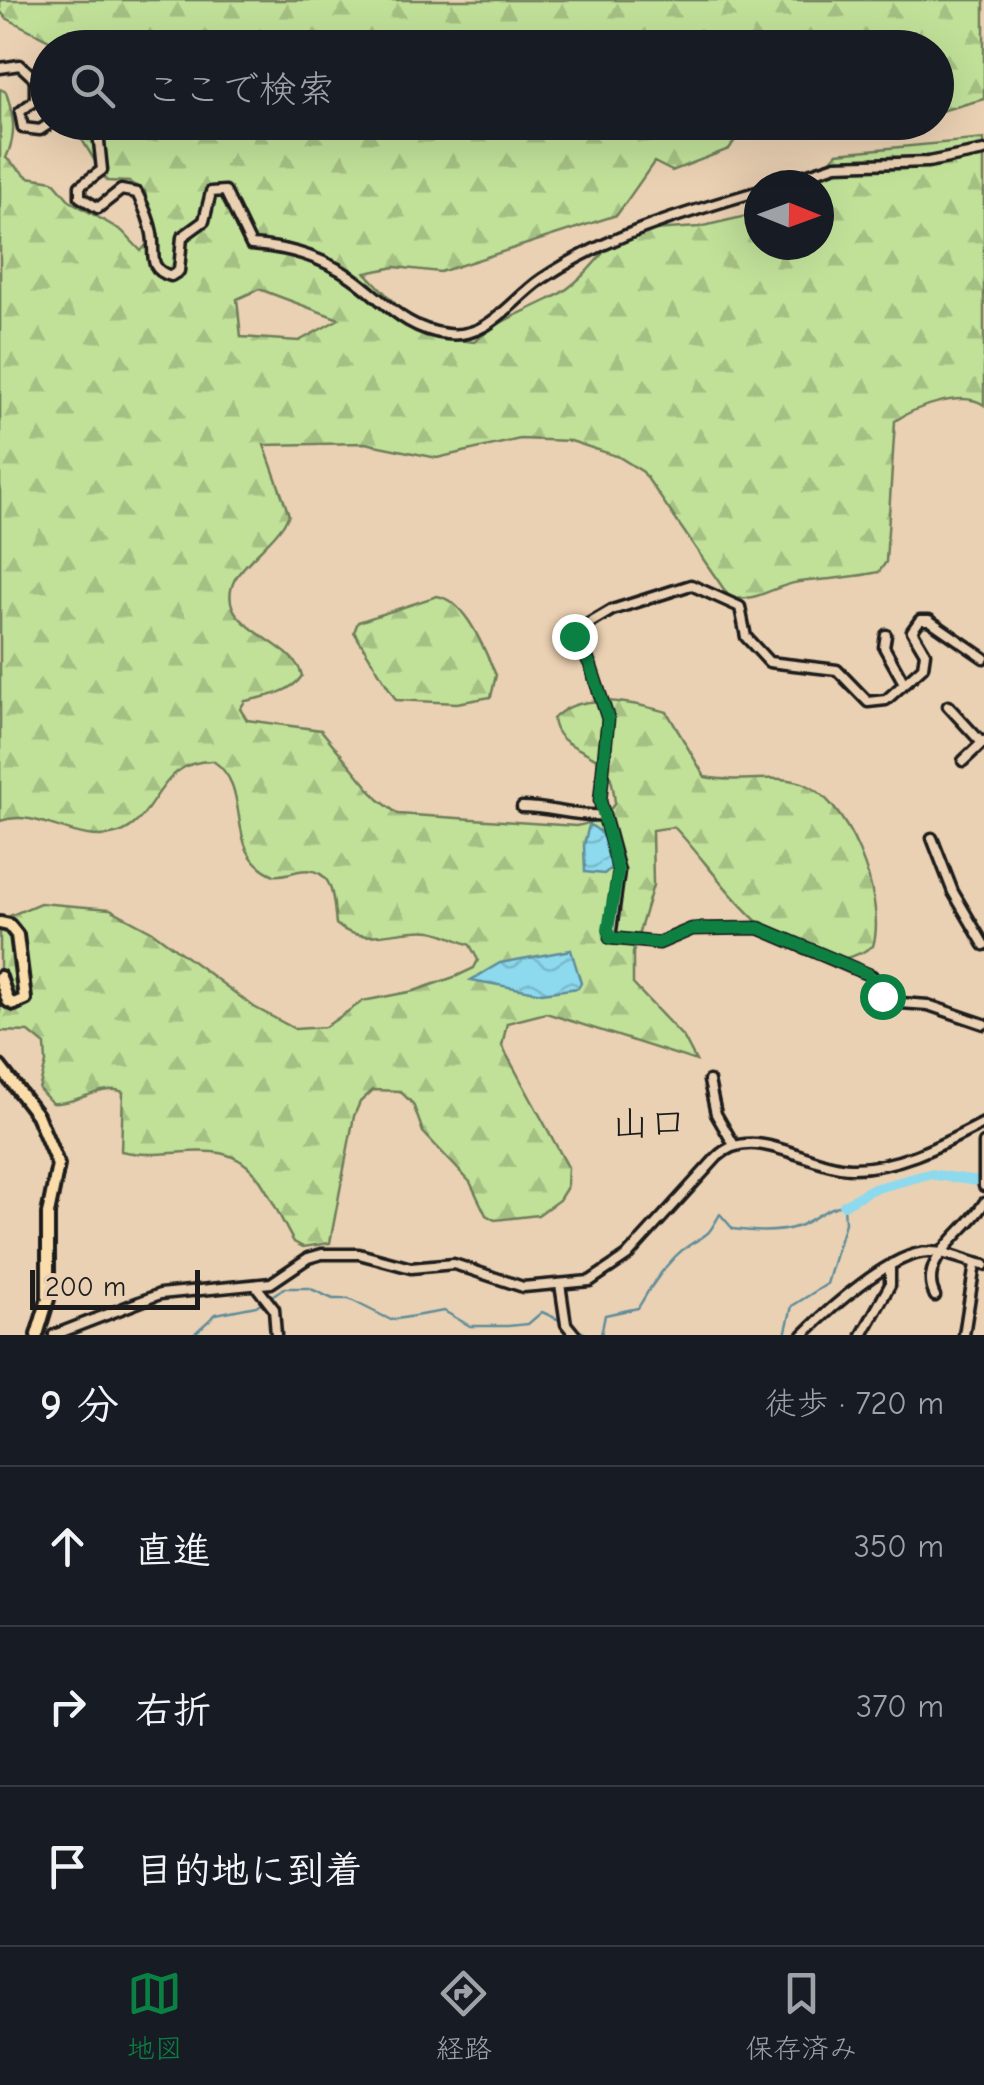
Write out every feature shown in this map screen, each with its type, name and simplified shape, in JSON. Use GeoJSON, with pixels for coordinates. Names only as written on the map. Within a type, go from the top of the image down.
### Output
{"type":"FeatureCollection","features":[{"type":"Feature","properties":{"kind":"main road"},"geometry":{"type":"LineString","coordinates":[[0,923],[9,925],[17,935],[25,999],[14,1004],[8,1001],[0,976]]}},
{"type":"Feature","properties":{"kind":"main road"},"geometry":{"type":"LineString","coordinates":[[0,1067],[37,1115],[58,1165],[48,1214],[48,1300],[36,1335]]}},
{"type":"Feature","properties":{"kind":"street"},"geometry":{"type":"LineString","coordinates":[[0,68],[20,66],[30,75]]}},
{"type":"Feature","properties":{"kind":"street"},"geometry":{"type":"LineString","coordinates":[[30,104],[20,112],[22,128],[30,129]]}},
{"type":"Feature","properties":{"kind":"street"},"geometry":{"type":"LineString","coordinates":[[100,140],[102,170],[80,186],[80,197],[98,208],[121,190],[137,192],[153,238],[151,258],[160,273],[171,276],[179,271],[182,237],[204,222],[212,192],[225,191],[251,246],[283,247],[306,255],[348,275],[411,325],[448,334],[484,328],[538,282],[595,250],[698,206],[744,195]]}},
{"type":"Feature","properties":{"kind":"street"},"geometry":{"type":"LineString","coordinates":[[819,170],[836,164],[928,162],[984,151]]}},
{"type":"Feature","properties":{"kind":"street"},"geometry":{"type":"LineString","coordinates":[[984,640],[981,656],[929,620],[920,620],[912,631],[924,653],[925,664],[886,700],[872,703],[837,670],[769,662],[746,637],[740,607],[696,586],[674,587],[612,610],[573,633],[590,664],[608,719],[602,815],[618,864],[608,929],[613,940],[659,943],[692,929],[759,928],[872,976],[887,1002],[928,1006],[982,1023],[984,1012]]}},
{"type":"Feature","properties":{"kind":"street"},"geometry":{"type":"LineString","coordinates":[[886,635],[884,647],[904,683]]}},
{"type":"Feature","properties":{"kind":"street"},"geometry":{"type":"LineString","coordinates":[[948,706],[983,742],[963,761]]}},
{"type":"Feature","properties":{"kind":"street"},"geometry":{"type":"LineString","coordinates":[[522,807],[557,808],[572,816],[602,815]]}},
{"type":"Feature","properties":{"kind":"street"},"geometry":{"type":"LineString","coordinates":[[932,838],[953,892],[984,944]]}},
{"type":"Feature","properties":{"kind":"street"},"geometry":{"type":"LineString","coordinates":[[709,1081],[716,1114],[734,1145]]}},
{"type":"Feature","properties":{"kind":"street"},"geometry":{"type":"LineString","coordinates":[[54,1335],[160,1294],[256,1286],[278,1280],[308,1258],[330,1253],[359,1254],[410,1268],[454,1264],[516,1286],[590,1280],[612,1270],[723,1151],[734,1145],[754,1142],[826,1165],[866,1168],[904,1160],[984,1122]]}},
{"type":"Feature","properties":{"kind":"street"},"geometry":{"type":"LineString","coordinates":[[984,1143],[984,1186]]}},
{"type":"Feature","properties":{"kind":"street"},"geometry":{"type":"LineString","coordinates":[[935,1296],[932,1288],[938,1253],[984,1203]]}},
{"type":"Feature","properties":{"kind":"street"},"geometry":{"type":"LineString","coordinates":[[803,1335],[846,1295],[924,1252],[979,1264],[972,1276],[964,1335]]}},
{"type":"Feature","properties":{"kind":"street"},"geometry":{"type":"LineString","coordinates":[[862,1335],[890,1285],[890,1268]]}},
{"type":"Feature","properties":{"kind":"street"},"geometry":{"type":"LineString","coordinates":[[972,1276],[984,1278]]}},
{"type":"Feature","properties":{"kind":"street"},"geometry":{"type":"LineString","coordinates":[[560,1284],[567,1327],[574,1335]]}},
{"type":"Feature","properties":{"kind":"street"},"geometry":{"type":"LineString","coordinates":[[256,1286],[274,1309],[276,1335]]}},
{"type":"Feature","properties":{"kind":"green space"},"geometry":{"type":"Polygon","coordinates":[[[0,0],[984,0],[984,99],[954,107],[954,30],[30,30],[0,11],[0,0]]]}},
{"type":"Feature","properties":{"kind":"green space"},"geometry":{"type":"Polygon","coordinates":[[[0,89],[6,92],[13,125],[6,158],[28,177],[53,181],[70,201],[122,231],[141,251],[153,237],[145,191],[129,182],[107,181],[82,140],[735,140],[729,149],[672,171],[654,162],[617,215],[440,272],[395,267],[366,273],[426,336],[474,342],[570,286],[620,232],[699,227],[744,216],[744,260],[834,260],[834,170],[822,170],[837,153],[984,139],[984,405],[952,400],[914,410],[895,421],[886,562],[879,572],[799,582],[749,598],[730,598],[643,472],[619,457],[571,441],[520,439],[437,458],[365,443],[264,445],[289,515],[238,574],[230,597],[234,611],[244,622],[285,653],[302,676],[284,690],[245,701],[240,709],[247,720],[321,730],[378,799],[398,814],[576,826],[598,819],[611,808],[615,803],[612,783],[602,763],[561,737],[553,719],[577,704],[607,701],[667,712],[705,777],[787,780],[816,791],[833,806],[847,827],[869,877],[876,927],[873,946],[843,959],[814,957],[787,945],[761,926],[674,827],[652,830],[653,885],[633,953],[633,984],[684,1038],[696,1061],[546,1013],[507,1023],[502,1046],[568,1167],[567,1187],[559,1200],[538,1215],[495,1220],[486,1215],[470,1182],[423,1132],[413,1104],[400,1091],[373,1090],[360,1102],[330,1243],[303,1247],[294,1242],[259,1179],[231,1156],[215,1152],[121,1151],[123,1092],[107,1090],[52,1103],[39,1089],[46,1063],[45,1045],[29,1032],[0,1031],[0,920],[40,903],[110,909],[153,932],[254,1007],[295,1029],[325,1027],[363,1001],[414,991],[457,976],[474,968],[478,960],[470,945],[436,932],[369,936],[346,931],[336,924],[329,886],[319,873],[311,870],[274,875],[258,865],[248,852],[233,787],[213,761],[194,763],[180,770],[143,816],[119,833],[88,835],[29,819],[0,821],[0,89]],[[259,289],[237,299],[241,337],[299,341],[339,319],[259,289]]]}},
{"type":"Feature","properties":{"kind":"green space"},"geometry":{"type":"Polygon","coordinates":[[[437,596],[457,607],[480,640],[496,675],[491,697],[457,703],[396,700],[354,632],[358,622],[437,596]]]}},
{"type":"Feature","properties":{"kind":"water"},"geometry":{"type":"Polygon","coordinates":[[[589,825],[599,832],[609,849],[610,869],[604,874],[585,872],[584,845],[589,825]]]}},
{"type":"Feature","properties":{"kind":"water"},"geometry":{"type":"Polygon","coordinates":[[[571,950],[581,983],[578,988],[542,993],[471,980],[500,963],[571,950]]]}},
{"type":"Feature","properties":{"kind":"waterway"},"geometry":{"type":"LineString","coordinates":[[844,1205],[870,1190],[929,1174],[984,1182]]}},
{"type":"Feature","properties":{"kind":"waterway"},"geometry":{"type":"LineString","coordinates":[[601,1335],[605,1315],[638,1308],[667,1266],[707,1233],[720,1214],[733,1229],[775,1231],[799,1226],[844,1205],[845,1223],[827,1284],[792,1306],[785,1335]]}},
{"type":"Feature","properties":{"kind":"waterway"},"geometry":{"type":"LineString","coordinates":[[193,1335],[216,1314],[256,1306],[284,1288],[309,1288],[333,1299],[349,1299],[391,1320],[444,1311],[470,1326],[508,1326],[528,1324],[542,1312],[564,1322]]}},
{"type":"Feature","properties":{"kind":"waterway"},"geometry":{"type":"LineString","coordinates":[[571,1326],[588,1335]]}},
{"type":"Feature","properties":{"kind":"district","name":"山口"},"geometry":{"type":"Point","coordinates":[649,1124]}},
{"type":"Feature","properties":{"kind":"route"},"geometry":{"type":"LineString","coordinates":[[574,636],[590,664],[608,719],[600,801],[618,858],[610,938],[659,943],[692,929],[759,928],[868,974],[882,996]]}}]}
